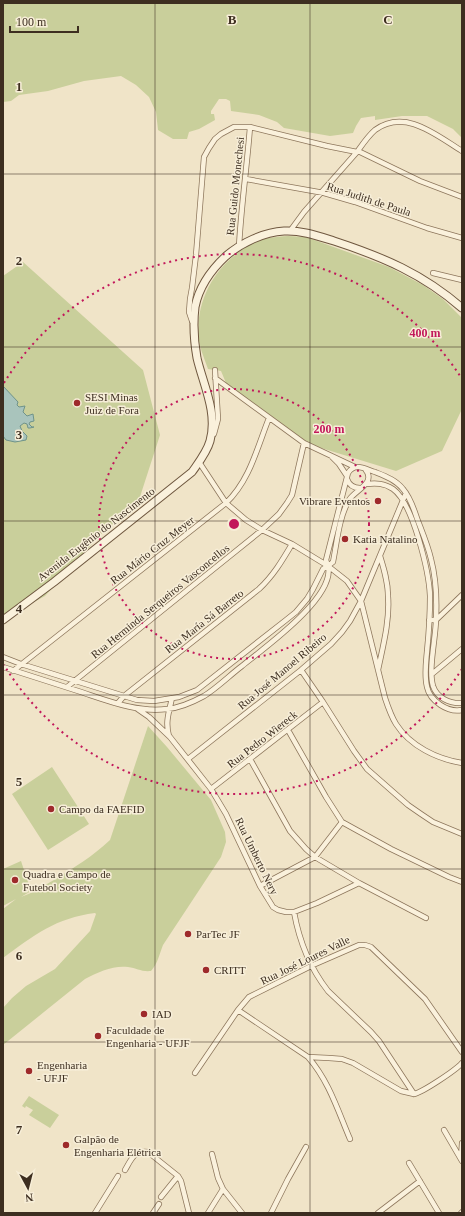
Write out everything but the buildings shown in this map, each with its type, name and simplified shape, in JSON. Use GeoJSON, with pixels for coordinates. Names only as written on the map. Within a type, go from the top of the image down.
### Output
{"type":"FeatureCollection","features":[{"type":"Feature","properties":{"kind":"street"},"geometry":{"type":"LineString","coordinates":[[290,231],[304,212],[357,152],[373,131],[382,126],[397,121],[414,124],[428,130],[462,151]]}},
{"type":"Feature","properties":{"kind":"street"},"geometry":{"type":"LineString","coordinates":[[193,324],[189,312],[196,255],[204,157],[209,148],[221,134],[234,127],[250,127],[357,152],[420,181],[462,197]]}},
{"type":"Feature","properties":{"kind":"street","name":"Rua Guido Monechesi"},"geometry":{"type":"LineString","coordinates":[[238,247],[246,180],[250,127]]}},
{"type":"Feature","properties":{"kind":"street","name":"Rua Judith de Paula"},"geometry":{"type":"LineString","coordinates":[[246,180],[322,192],[355,202],[427,228],[462,238]]}},
{"type":"Feature","properties":{"kind":"street","name":"Avenida Eugênio do Nascimento"},"geometry":{"type":"LineString","coordinates":[[3,620],[54,582],[192,472],[204,454],[210,441],[212,413],[206,386],[197,358],[193,324],[196,305],[204,282],[218,263],[232,251],[247,242],[265,235],[283,231],[300,231],[360,249],[410,271],[434,286],[462,308]]}},
{"type":"Feature","properties":{"kind":"street"},"geometry":{"type":"LineString","coordinates":[[433,273],[462,280]]}},
{"type":"Feature","properties":{"kind":"street"},"geometry":{"type":"LineString","coordinates":[[210,441],[216,429],[218,419],[215,370]]}},
{"type":"Feature","properties":{"kind":"street"},"geometry":{"type":"LineString","coordinates":[[215,378],[304,443],[355,467],[362,467],[397,482],[406,492],[424,535],[434,572],[436,620],[432,674],[433,686],[439,695],[451,702],[462,703]]}},
{"type":"Feature","properties":{"kind":"street","name":"Avenida Eugênio do Nascimento"},"geometry":{"type":"LineString","coordinates":[[199,462],[206,441],[208,428],[209,414],[206,386]]}},
{"type":"Feature","properties":{"kind":"street","name":"Rua Mário Cruz Meyer"},"geometry":{"type":"LineString","coordinates":[[13,671],[226,503],[239,489],[250,467],[269,418]]}},
{"type":"Feature","properties":{"kind":"street","name":"Rua Herminda Serqueiros Vasconcellos"},"geometry":{"type":"LineString","coordinates":[[67,687],[262,530],[279,514],[292,495],[304,443]]}},
{"type":"Feature","properties":{"kind":"street"},"geometry":{"type":"LineString","coordinates":[[329,455],[339,464],[350,485],[360,488]]}},
{"type":"Feature","properties":{"kind":"street"},"geometry":{"type":"LineString","coordinates":[[199,462],[226,503],[246,520],[262,530],[292,544],[328,566],[347,582],[361,601],[385,698],[396,724],[403,732],[425,750],[438,757],[462,763]]}},
{"type":"Feature","properties":{"kind":"street"},"geometry":{"type":"LineString","coordinates":[[3,667],[118,703],[148,710],[169,709],[188,704],[205,695],[291,626],[310,608],[318,596],[325,583],[329,570],[326,560],[347,477],[350,470],[355,467]]}},
{"type":"Feature","properties":{"kind":"street"},"geometry":{"type":"LineString","coordinates":[[3,657],[137,700],[154,701],[179,697],[196,690],[296,612],[307,599],[323,569],[333,562],[345,508],[354,493],[366,484],[369,478],[365,469]]}},
{"type":"Feature","properties":{"kind":"street"},"geometry":{"type":"LineString","coordinates":[[366,484],[386,485],[393,489],[407,509],[418,538],[428,572],[430,598],[425,674],[427,689],[435,700],[442,705],[455,710],[462,710]]}},
{"type":"Feature","properties":{"kind":"street","name":"Rua José Manoel Ribeiro"},"geometry":{"type":"LineString","coordinates":[[188,759],[300,670],[331,644],[342,632],[361,601],[406,492]]}},
{"type":"Feature","properties":{"kind":"street"},"geometry":{"type":"LineString","coordinates":[[332,534],[338,535]]}},
{"type":"Feature","properties":{"kind":"street"},"geometry":{"type":"LineString","coordinates":[[418,538],[424,535]]}},
{"type":"Feature","properties":{"kind":"street","name":"Rua María Sá Barreto"},"geometry":{"type":"LineString","coordinates":[[118,703],[124,696],[269,580],[292,544]]}},
{"type":"Feature","properties":{"kind":"street"},"geometry":{"type":"LineString","coordinates":[[378,672],[388,611],[387,582],[380,556]]}},
{"type":"Feature","properties":{"kind":"street"},"geometry":{"type":"LineString","coordinates":[[428,572],[434,572]]}},
{"type":"Feature","properties":{"kind":"street"},"geometry":{"type":"LineString","coordinates":[[429,620],[436,620],[462,595]]}},
{"type":"Feature","properties":{"kind":"street"},"geometry":{"type":"LineString","coordinates":[[286,620],[291,626]]}},
{"type":"Feature","properties":{"kind":"street"},"geometry":{"type":"LineString","coordinates":[[251,648],[256,654]]}},
{"type":"Feature","properties":{"kind":"street"},"geometry":{"type":"LineString","coordinates":[[432,674],[462,649]]}},
{"type":"Feature","properties":{"kind":"street"},"geometry":{"type":"LineString","coordinates":[[300,670],[367,769],[408,805],[421,814],[433,822],[462,834]]}},
{"type":"Feature","properties":{"kind":"street"},"geometry":{"type":"LineString","coordinates":[[213,678],[218,685]]}},
{"type":"Feature","properties":{"kind":"street"},"geometry":{"type":"LineString","coordinates":[[170,737],[167,728],[167,719],[172,698]]}},
{"type":"Feature","properties":{"kind":"street","name":"Rua Pedro Wiereck"},"geometry":{"type":"LineString","coordinates":[[211,789],[323,702]]}},
{"type":"Feature","properties":{"kind":"street","name":"Rua Umberto Nery"},"geometry":{"type":"LineString","coordinates":[[134,707],[149,717],[170,737],[211,789],[226,814],[260,886],[273,907],[282,911],[294,912]]}},
{"type":"Feature","properties":{"kind":"street"},"geometry":{"type":"LineString","coordinates":[[288,730],[342,822],[391,849],[462,882]]}},
{"type":"Feature","properties":{"kind":"street"},"geometry":{"type":"LineString","coordinates":[[250,759],[290,831],[315,857],[426,918]]}},
{"type":"Feature","properties":{"kind":"street"},"geometry":{"type":"LineString","coordinates":[[260,886],[315,857],[342,822]]}},
{"type":"Feature","properties":{"kind":"street"},"geometry":{"type":"LineString","coordinates":[[359,882],[294,912],[298,932],[322,983],[328,991],[379,1041],[414,1094]]}},
{"type":"Feature","properties":{"kind":"street","name":"Rua José Loures Valle"},"geometry":{"type":"LineString","coordinates":[[195,1073],[238,1010],[249,997],[359,944],[371,947],[425,999],[462,1052]]}},
{"type":"Feature","properties":{"kind":"street"},"geometry":{"type":"LineString","coordinates":[[238,1010],[308,1057],[318,1068],[350,1139]]}},
{"type":"Feature","properties":{"kind":"street"},"geometry":{"type":"LineString","coordinates":[[308,1057],[342,1059],[353,1063],[402,1090],[414,1094],[422,1091],[462,1063]]}},
{"type":"Feature","properties":{"kind":"street"},"geometry":{"type":"LineString","coordinates":[[444,1130],[462,1161]]}},
{"type":"Feature","properties":{"kind":"street"},"geometry":{"type":"LineString","coordinates":[[462,1143],[462,1161]]}},
{"type":"Feature","properties":{"kind":"street"},"geometry":{"type":"LineString","coordinates":[[270,1213],[306,1147]]}},
{"type":"Feature","properties":{"kind":"street"},"geometry":{"type":"LineString","coordinates":[[125,1170],[134,1155],[144,1151],[148,1152],[178,1176],[181,1181],[189,1213]]}},
{"type":"Feature","properties":{"kind":"street"},"geometry":{"type":"LineString","coordinates":[[212,1154],[218,1178],[223,1189],[242,1213]]}},
{"type":"Feature","properties":{"kind":"street"},"geometry":{"type":"LineString","coordinates":[[409,1163],[439,1213]]}},
{"type":"Feature","properties":{"kind":"street"},"geometry":{"type":"LineString","coordinates":[[95,1213],[118,1176]]}},
{"type":"Feature","properties":{"kind":"street"},"geometry":{"type":"LineString","coordinates":[[162,1197],[178,1176]]}},
{"type":"Feature","properties":{"kind":"street"},"geometry":{"type":"LineString","coordinates":[[378,1213],[420,1181]]}},
{"type":"Feature","properties":{"kind":"street"},"geometry":{"type":"LineString","coordinates":[[208,1213],[223,1189]]}},
{"type":"Feature","properties":{"kind":"street"},"geometry":{"type":"LineString","coordinates":[[153,1213],[159,1204]]}},
{"type":"Feature","properties":{"kind":"green space"},"geometry":{"type":"Polygon","coordinates":[[[3,3],[462,3],[462,138],[453,129],[427,116],[402,116],[375,120],[375,116],[361,118],[353,133],[330,136],[284,128],[277,122],[259,115],[231,111],[230,101],[226,99],[219,99],[211,111],[211,114],[214,114],[215,120],[199,129],[189,132],[187,139],[173,139],[158,130],[156,112],[149,97],[136,85],[121,76],[84,81],[48,91],[19,95],[11,101],[3,102],[3,3]]]}},
{"type":"Feature","properties":{"kind":"green space"},"geometry":{"type":"Polygon","coordinates":[[[288,236],[306,237],[389,267],[423,285],[443,299],[462,318],[462,409],[442,451],[396,471],[308,444],[226,383],[221,371],[208,369],[201,351],[198,327],[203,302],[213,279],[229,260],[248,245],[256,241],[288,236]]]}},
{"type":"Feature","properties":{"kind":"green space","name":"SESI Minas Juiz de Fora"},"geometry":{"type":"Polygon","coordinates":[[[23,262],[143,370],[160,435],[137,506],[105,530],[45,596],[3,619],[3,276],[23,262]]]}},
{"type":"Feature","properties":{"kind":"green space"},"geometry":{"type":"Polygon","coordinates":[[[148,726],[211,800],[225,832],[226,842],[221,857],[163,945],[157,962],[151,971],[128,967],[117,967],[90,976],[3,1045],[3,1008],[26,986],[55,969],[90,931],[96,914],[81,915],[57,923],[35,935],[3,958],[3,909],[16,899],[3,906],[3,869],[21,861],[31,891],[21,897],[30,894],[76,866],[97,852],[110,840],[148,726]]]}},
{"type":"Feature","properties":{"kind":"green space","name":"Campo da FAEFID"},"geometry":{"type":"Polygon","coordinates":[[[52,767],[89,824],[48,850],[12,794],[52,767]]]}},
{"type":"Feature","properties":{"kind":"green space"},"geometry":{"type":"Polygon","coordinates":[[[29,1096],[59,1115],[50,1128],[29,1115],[33,1110],[26,1106],[25,1108],[22,1106],[29,1096]]]}},
{"type":"Feature","properties":{"kind":"water"},"geometry":{"type":"Polygon","coordinates":[[[3,386],[18,402],[17,405],[19,407],[25,406],[23,412],[27,416],[33,414],[34,421],[30,422],[29,424],[34,427],[28,428],[27,424],[24,423],[20,426],[22,431],[27,436],[26,440],[15,442],[6,440],[3,436],[3,386]]]}},
{"type":"Feature","properties":{"kind":"place","name":"SESI Minas Juiz de Fora"},"geometry":{"type":"Point","coordinates":[77,403]}},
{"type":"Feature","properties":{"kind":"place","name":"Vibrare Eventos"},"geometry":{"type":"Point","coordinates":[378,501]}},
{"type":"Feature","properties":{"kind":"place","name":"Katia Natalino"},"geometry":{"type":"Point","coordinates":[345,539]}},
{"type":"Feature","properties":{"kind":"place","name":"Campo da FAEFID"},"geometry":{"type":"Point","coordinates":[51,809]}},
{"type":"Feature","properties":{"kind":"place","name":"Quadra e Campo de Futebol Society"},"geometry":{"type":"Point","coordinates":[15,880]}},
{"type":"Feature","properties":{"kind":"place","name":"ParTec JF"},"geometry":{"type":"Point","coordinates":[188,934]}},
{"type":"Feature","properties":{"kind":"place","name":"CRITT"},"geometry":{"type":"Point","coordinates":[206,970]}},
{"type":"Feature","properties":{"kind":"place","name":"IAD"},"geometry":{"type":"Point","coordinates":[144,1014]}},
{"type":"Feature","properties":{"kind":"place","name":"Faculdade de Engenharia - UFJF"},"geometry":{"type":"Point","coordinates":[98,1036]}},
{"type":"Feature","properties":{"kind":"place","name":"Engenharia - UFJF"},"geometry":{"type":"Point","coordinates":[29,1071]}},
{"type":"Feature","properties":{"kind":"place","name":"Galpão de Engenharia Elétrica"},"geometry":{"type":"Point","coordinates":[66,1145]}}]}
